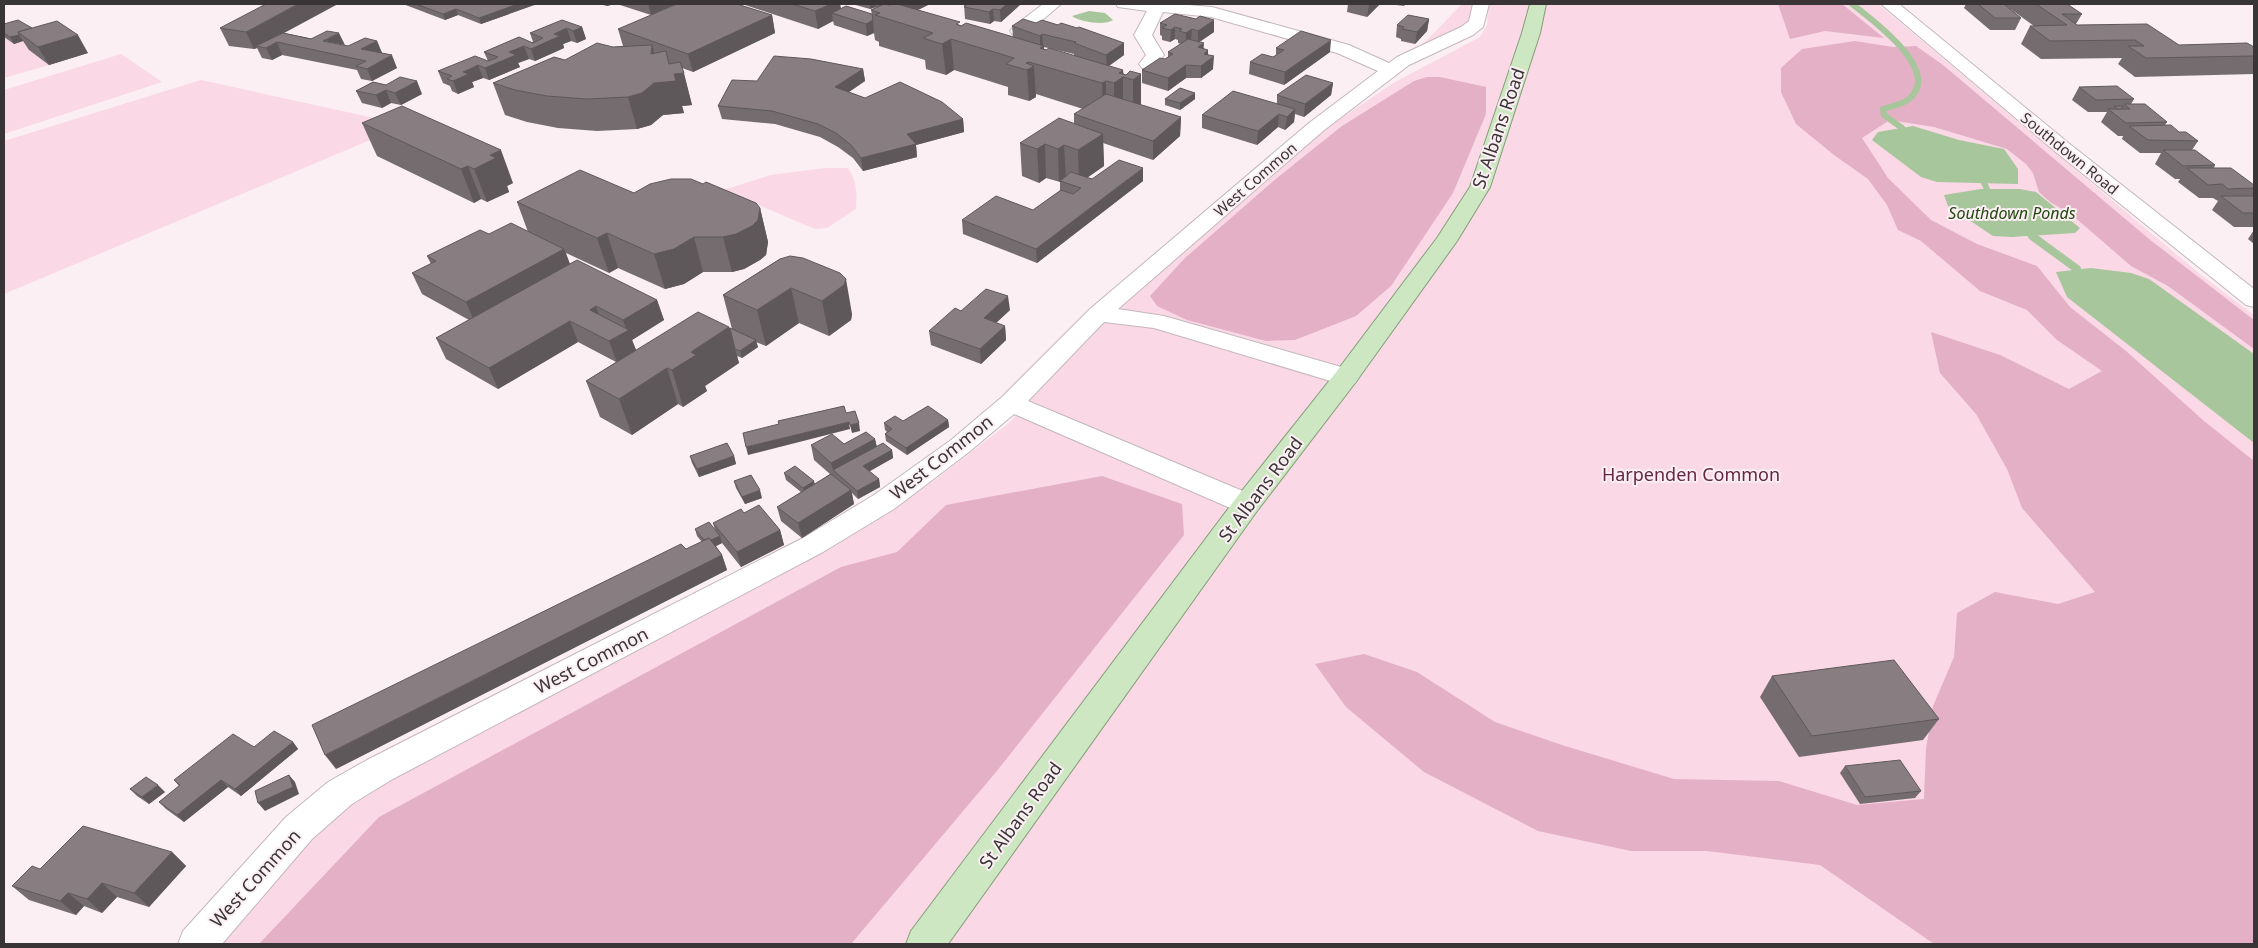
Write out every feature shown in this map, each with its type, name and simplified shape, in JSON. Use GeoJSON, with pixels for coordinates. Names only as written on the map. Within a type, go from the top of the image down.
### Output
{"type":"FeatureCollection","features":[{"type":"Feature","properties":{"kind":"main road","name":"St Albans Road"},"geometry":{"type":"LineString","coordinates":[[925,944],[1247,504],[1346,378],[1431,265],[1480,186],[1531,33],[1538,4]]}},
{"type":"Feature","properties":{"kind":"street"},"geometry":{"type":"LineString","coordinates":[[1019,30],[1053,4]]}},
{"type":"Feature","properties":{"kind":"street"},"geometry":{"type":"LineString","coordinates":[[1124,4],[1200,10],[1227,16],[1256,26],[1343,49],[1390,70]]}},
{"type":"Feature","properties":{"kind":"street","name":"West Common"},"geometry":{"type":"LineString","coordinates":[[197,944],[299,828],[340,793],[379,770],[813,544],[884,502],[960,446],[1011,403],[1098,314],[1295,144],[1390,70],[1419,52],[1467,31],[1476,23],[1481,4]]}},
{"type":"Feature","properties":{"kind":"street","name":"Southdown Road"},"geometry":{"type":"LineString","coordinates":[[1889,4],[2064,149],[2254,300]]}},
{"type":"Feature","properties":{"kind":"street"},"geometry":{"type":"LineString","coordinates":[[1148,64],[1155,55],[1143,35],[1158,8]]}},
{"type":"Feature","properties":{"kind":"street"},"geometry":{"type":"LineString","coordinates":[[1098,314],[1156,321],[1346,378]]}},
{"type":"Feature","properties":{"kind":"street","name":"West Common"},"geometry":{"type":"LineString","coordinates":[[1011,403],[1247,504]]}},
{"type":"Feature","properties":{"kind":"green space"},"geometry":{"type":"Polygon","coordinates":[[[1462,4],[1475,4],[1470,20],[1457,32],[1440,40],[1423,44],[1462,4]]]}},
{"type":"Feature","properties":{"kind":"green space","name":"Harpenden Common"},"geometry":{"type":"Polygon","coordinates":[[[1488,4],[1878,4],[2200,274],[2254,315],[2254,944],[217,944],[301,846],[338,814],[374,789],[412,766],[840,541],[932,482],[1009,423],[1097,329],[1292,151],[1395,82],[1480,37],[1487,25],[1488,4]]]}},
{"type":"Feature","properties":{"kind":"green space"},"geometry":{"type":"Polygon","coordinates":[[[4,37],[14,44],[23,41],[34,48],[30,51],[49,65],[4,78],[4,37]]]}},
{"type":"Feature","properties":{"kind":"green space"},"geometry":{"type":"Polygon","coordinates":[[[121,54],[162,82],[4,134],[4,90],[121,54]]]}},
{"type":"Feature","properties":{"kind":"green space"},"geometry":{"type":"Polygon","coordinates":[[[201,80],[406,125],[4,294],[4,141],[201,80]]]}},
{"type":"Feature","properties":{"kind":"green space"},"geometry":{"type":"Polygon","coordinates":[[[825,168],[848,168],[855,183],[856,193],[856,209],[827,228],[815,229],[723,190],[771,175],[825,168]]]}},
{"type":"Feature","properties":{"kind":"shaded area"},"geometry":{"type":"Polygon","coordinates":[[[1778,4],[1842,4],[1884,38],[1825,31],[1790,39],[1778,4]]]}},
{"type":"Feature","properties":{"kind":"shaded area"},"geometry":{"type":"Polygon","coordinates":[[[1855,41],[1893,47],[1916,46],[1943,65],[2149,239],[2254,320],[2254,349],[2168,286],[2131,266],[2071,214],[2050,202],[2039,192],[2033,173],[2026,164],[2007,149],[1934,127],[1890,120],[1862,138],[1888,178],[1931,220],[1977,244],[2037,266],[2070,307],[2126,351],[2204,421],[2254,461],[2254,944],[1934,944],[1820,865],[1707,851],[1631,851],[1538,831],[1424,772],[1346,707],[1315,664],[1364,654],[1417,672],[1495,722],[1565,746],[1674,779],[1779,781],[1857,805],[1924,799],[1926,749],[1933,706],[1954,657],[1957,613],[1995,592],[2058,604],[2095,592],[2022,508],[2007,469],[1976,414],[1940,373],[1931,332],[2000,355],[2069,389],[2102,371],[2057,340],[2027,310],[1980,291],[1921,241],[1898,230],[1887,205],[1868,179],[1834,155],[1796,124],[1781,92],[1781,68],[1802,49],[1855,41]]]}},
{"type":"Feature","properties":{"kind":"shaded area"},"geometry":{"type":"Polygon","coordinates":[[[1427,77],[1440,77],[1486,87],[1486,114],[1453,193],[1391,286],[1356,316],[1295,340],[1266,341],[1187,320],[1157,306],[1150,296],[1185,258],[1277,178],[1342,126],[1414,81],[1427,77]]]}},
{"type":"Feature","properties":{"kind":"shaded area"},"geometry":{"type":"Polygon","coordinates":[[[1102,476],[1182,504],[1184,535],[996,772],[851,944],[259,944],[379,817],[841,567],[897,552],[946,505],[1102,476]]]}},
{"type":"Feature","properties":{"kind":"water"},"geometry":{"type":"Polygon","coordinates":[[[1089,11],[1105,13],[1113,20],[1104,23],[1092,23],[1072,16],[1089,11]]]}},
{"type":"Feature","properties":{"kind":"water"},"geometry":{"type":"Polygon","coordinates":[[[1913,126],[1959,140],[2004,149],[2018,169],[2018,184],[1937,182],[1921,177],[1872,140],[1878,132],[1913,126]]]}},
{"type":"Feature","properties":{"kind":"water","name":"Southdown Ponds"},"geometry":{"type":"Polygon","coordinates":[[[1981,189],[2020,189],[2036,192],[2080,228],[2075,233],[2012,237],[1993,236],[1948,206],[1944,195],[1981,189]]]}},
{"type":"Feature","properties":{"kind":"water"},"geometry":{"type":"Polygon","coordinates":[[[2091,268],[2131,273],[2149,279],[2254,354],[2254,443],[2067,297],[2056,272],[2091,268]]]}},
{"type":"Feature","properties":{"kind":"building"},"geometry":{"type":"Polygon","coordinates":[[[266,4],[298,4],[246,32],[220,28],[266,4]]]}},
{"type":"Feature","properties":{"kind":"building"},"geometry":{"type":"Polygon","coordinates":[[[416,4],[518,4],[479,18],[456,9],[443,14],[416,4]]]}},
{"type":"Feature","properties":{"kind":"building"},"geometry":{"type":"Polygon","coordinates":[[[677,4],[737,4],[772,15],[688,54],[618,29],[677,4]]]}},
{"type":"Feature","properties":{"kind":"building"},"geometry":{"type":"Polygon","coordinates":[[[792,4],[831,4],[815,11],[792,4]]]}},
{"type":"Feature","properties":{"kind":"building"},"geometry":{"type":"Polygon","coordinates":[[[884,4],[897,4],[960,22],[956,24],[961,26],[966,23],[1044,46],[1040,48],[1046,50],[1049,48],[1123,70],[1119,73],[1126,75],[1130,71],[1141,74],[1133,80],[1123,77],[1114,83],[1106,81],[1102,83],[1029,62],[1026,63],[1034,66],[1027,70],[1006,64],[1014,58],[951,39],[942,44],[923,38],[933,33],[875,15],[880,13],[871,10],[884,4]]]}},
{"type":"Feature","properties":{"kind":"building"},"geometry":{"type":"Polygon","coordinates":[[[968,4],[1007,4],[1000,10],[993,9],[989,12],[964,7],[968,4]]]}},
{"type":"Feature","properties":{"kind":"building"},"geometry":{"type":"Polygon","coordinates":[[[1978,4],[2004,4],[2021,18],[1995,18],[1978,4]]]}},
{"type":"Feature","properties":{"kind":"building"},"geometry":{"type":"Polygon","coordinates":[[[2036,4],[2067,4],[2082,14],[2062,14],[2077,25],[2147,24],[2179,45],[2247,43],[2254,47],[2254,56],[2146,58],[2128,46],[2144,46],[2135,40],[2050,41],[2030,26],[2067,25],[2036,4]]]}},
{"type":"Feature","properties":{"kind":"building"},"geometry":{"type":"Polygon","coordinates":[[[846,6],[872,14],[873,20],[866,24],[832,13],[846,6]]]}},
{"type":"Feature","properties":{"kind":"building"},"geometry":{"type":"Polygon","coordinates":[[[1175,14],[1196,19],[1200,16],[1214,20],[1198,31],[1192,29],[1186,33],[1179,31],[1182,29],[1175,27],[1171,30],[1162,28],[1167,25],[1160,23],[1175,14]]]}},
{"type":"Feature","properties":{"kind":"building"},"geometry":{"type":"Polygon","coordinates":[[[1408,15],[1429,19],[1417,32],[1402,29],[1404,27],[1397,25],[1408,15]]]}},
{"type":"Feature","properties":{"kind":"building"},"geometry":{"type":"Polygon","coordinates":[[[1023,19],[1036,23],[1042,20],[1058,25],[1061,23],[1079,27],[1124,43],[1106,55],[1074,43],[1076,42],[1042,34],[1040,36],[1012,26],[1023,19]]]}},
{"type":"Feature","properties":{"kind":"building"},"geometry":{"type":"Polygon","coordinates":[[[18,20],[32,28],[18,32],[19,35],[10,37],[4,33],[4,24],[18,20]]]}},
{"type":"Feature","properties":{"kind":"building"},"geometry":{"type":"Polygon","coordinates":[[[562,20],[582,27],[573,31],[567,28],[554,34],[560,36],[531,49],[524,46],[509,52],[516,55],[485,68],[478,65],[463,72],[469,74],[453,81],[447,79],[452,76],[438,71],[475,56],[488,61],[494,59],[498,57],[484,52],[519,37],[533,43],[543,38],[530,33],[562,20]]]}},
{"type":"Feature","properties":{"kind":"building"},"geometry":{"type":"Polygon","coordinates":[[[57,21],[78,35],[38,47],[18,32],[57,21]]]}},
{"type":"Feature","properties":{"kind":"building"},"geometry":{"type":"Polygon","coordinates":[[[327,31],[339,33],[323,41],[348,46],[365,38],[377,41],[361,49],[392,55],[367,69],[356,66],[366,61],[277,42],[266,48],[256,46],[283,33],[311,39],[327,31]]]}},
{"type":"Feature","properties":{"kind":"building"},"geometry":{"type":"Polygon","coordinates":[[[1301,31],[1331,40],[1285,72],[1250,62],[1262,54],[1273,57],[1284,50],[1276,48],[1301,31]]]}},
{"type":"Feature","properties":{"kind":"building"},"geometry":{"type":"Polygon","coordinates":[[[1188,39],[1204,43],[1198,47],[1208,50],[1204,54],[1214,56],[1201,66],[1186,65],[1168,78],[1142,70],[1160,58],[1165,59],[1173,54],[1168,52],[1188,39]]]}},
{"type":"Feature","properties":{"kind":"building"},"geometry":{"type":"Polygon","coordinates":[[[597,43],[613,47],[652,45],[651,54],[666,51],[669,64],[680,62],[684,73],[674,74],[676,81],[654,83],[642,93],[628,97],[587,99],[547,96],[515,90],[493,83],[554,57],[565,60],[597,43]]]}},
{"type":"Feature","properties":{"kind":"building"},"geometry":{"type":"Polygon","coordinates":[[[774,56],[811,59],[863,69],[835,87],[865,98],[900,82],[942,102],[963,119],[907,134],[916,144],[861,158],[851,145],[836,133],[818,124],[772,111],[718,106],[732,80],[757,81],[774,56]]]}},
{"type":"Feature","properties":{"kind":"building"},"geometry":{"type":"Polygon","coordinates":[[[1306,75],[1333,83],[1305,104],[1277,95],[1306,75]]]}},
{"type":"Feature","properties":{"kind":"building"},"geometry":{"type":"Polygon","coordinates":[[[400,77],[417,81],[395,93],[386,90],[376,95],[356,91],[373,82],[386,85],[400,77]]]}},
{"type":"Feature","properties":{"kind":"building"},"geometry":{"type":"Polygon","coordinates":[[[2117,86],[2134,99],[2096,100],[2079,87],[2117,86]]]}},
{"type":"Feature","properties":{"kind":"building"},"geometry":{"type":"Polygon","coordinates":[[[1180,88],[1195,93],[1180,103],[1165,99],[1180,88]]]}},
{"type":"Feature","properties":{"kind":"building"},"geometry":{"type":"Polygon","coordinates":[[[1233,91],[1295,109],[1287,117],[1279,114],[1258,131],[1202,115],[1233,91]]]}},
{"type":"Feature","properties":{"kind":"building"},"geometry":{"type":"Polygon","coordinates":[[[1106,94],[1181,117],[1153,141],[1074,114],[1106,94]]]}},
{"type":"Feature","properties":{"kind":"building"},"geometry":{"type":"Polygon","coordinates":[[[2124,104],[2145,104],[2167,122],[2126,123],[2108,109],[2130,109],[2124,104]]]}},
{"type":"Feature","properties":{"kind":"building"},"geometry":{"type":"Polygon","coordinates":[[[402,106],[501,150],[490,155],[496,158],[474,169],[468,166],[461,169],[362,123],[402,106]]]}},
{"type":"Feature","properties":{"kind":"building"},"geometry":{"type":"Polygon","coordinates":[[[2114,106],[2123,106],[2121,109],[2118,109],[2114,106]]]}},
{"type":"Feature","properties":{"kind":"building"},"geometry":{"type":"Polygon","coordinates":[[[1059,118],[1103,134],[1078,150],[1064,145],[1058,149],[1045,144],[1037,149],[1020,143],[1059,118]]]}},
{"type":"Feature","properties":{"kind":"building"},"geometry":{"type":"Polygon","coordinates":[[[2171,125],[2179,132],[2186,132],[2198,141],[2148,140],[2129,126],[2171,125]]]}},
{"type":"Feature","properties":{"kind":"building"},"geometry":{"type":"Polygon","coordinates":[[[2163,150],[2195,150],[2215,165],[2183,166],[2163,150]]]}},
{"type":"Feature","properties":{"kind":"building"},"geometry":{"type":"Polygon","coordinates":[[[1119,160],[1143,168],[1036,249],[962,220],[996,196],[1033,210],[1061,190],[1073,194],[1081,188],[1060,181],[1071,172],[1092,179],[1119,160]]]}},
{"type":"Feature","properties":{"kind":"building"},"geometry":{"type":"Polygon","coordinates":[[[2187,168],[2231,168],[2254,185],[2254,188],[2228,189],[2222,184],[2208,185],[2187,168]]]}},
{"type":"Feature","properties":{"kind":"building"},"geometry":{"type":"Polygon","coordinates":[[[580,170],[634,193],[650,184],[671,179],[691,179],[703,184],[706,182],[756,203],[760,208],[758,220],[752,226],[736,234],[723,237],[694,237],[674,249],[654,254],[607,233],[597,238],[517,202],[580,170]]]}},
{"type":"Feature","properties":{"kind":"building"},"geometry":{"type":"Polygon","coordinates":[[[2221,196],[2254,196],[2254,213],[2243,213],[2221,196]]]}},
{"type":"Feature","properties":{"kind":"building"},"geometry":{"type":"Polygon","coordinates":[[[511,223],[564,249],[466,302],[412,273],[436,261],[427,256],[480,230],[489,234],[511,223]]]}},
{"type":"Feature","properties":{"kind":"building"},"geometry":{"type":"Polygon","coordinates":[[[790,256],[803,258],[840,273],[846,279],[844,285],[822,301],[791,288],[757,310],[723,295],[780,259],[790,256]]]}},
{"type":"Feature","properties":{"kind":"building"},"geometry":{"type":"Polygon","coordinates":[[[577,260],[657,300],[623,320],[596,306],[590,310],[629,330],[609,341],[570,321],[489,368],[436,338],[577,260]]]}},
{"type":"Feature","properties":{"kind":"building"},"geometry":{"type":"Polygon","coordinates":[[[986,289],[1008,296],[984,318],[1005,326],[980,349],[929,331],[955,308],[961,311],[986,289]]]}},
{"type":"Feature","properties":{"kind":"building"},"geometry":{"type":"Polygon","coordinates":[[[698,312],[729,327],[691,352],[696,355],[672,370],[667,368],[619,399],[586,381],[698,312]]]}},
{"type":"Feature","properties":{"kind":"building"},"geometry":{"type":"Polygon","coordinates":[[[730,328],[756,340],[740,351],[735,349],[730,328]]]}},
{"type":"Feature","properties":{"kind":"building"},"geometry":{"type":"Polygon","coordinates":[[[844,406],[846,413],[855,411],[859,423],[850,425],[849,422],[746,447],[743,433],[779,424],[778,421],[844,406]]]}},
{"type":"Feature","properties":{"kind":"building"},"geometry":{"type":"Polygon","coordinates":[[[928,406],[948,420],[906,448],[885,434],[892,429],[884,423],[895,416],[903,421],[928,406]]]}},
{"type":"Feature","properties":{"kind":"building"},"geometry":{"type":"Polygon","coordinates":[[[866,432],[875,439],[831,463],[811,445],[832,434],[844,444],[866,432]]]}},
{"type":"Feature","properties":{"kind":"building"},"geometry":{"type":"Polygon","coordinates":[[[727,443],[734,456],[697,469],[690,456],[727,443]]]}},
{"type":"Feature","properties":{"kind":"building"},"geometry":{"type":"Polygon","coordinates":[[[883,443],[892,450],[863,466],[879,479],[857,491],[833,470],[883,443]]]}},
{"type":"Feature","properties":{"kind":"building"},"geometry":{"type":"Polygon","coordinates":[[[795,466],[814,481],[803,488],[784,473],[795,466]]]}},
{"type":"Feature","properties":{"kind":"building"},"geometry":{"type":"Polygon","coordinates":[[[831,474],[851,490],[798,523],[777,507],[831,474]]]}},
{"type":"Feature","properties":{"kind":"building"},"geometry":{"type":"Polygon","coordinates":[[[751,475],[760,490],[742,497],[734,481],[751,475]]]}},
{"type":"Feature","properties":{"kind":"building"},"geometry":{"type":"Polygon","coordinates":[[[759,505],[780,530],[737,552],[713,523],[741,509],[744,513],[759,505]]]}},
{"type":"Feature","properties":{"kind":"building"},"geometry":{"type":"Polygon","coordinates":[[[709,522],[720,536],[711,540],[709,538],[704,540],[695,529],[709,522]]]}},
{"type":"Feature","properties":{"kind":"building"},"geometry":{"type":"Polygon","coordinates":[[[709,538],[722,555],[325,755],[312,725],[681,544],[686,549],[709,538]]]}},
{"type":"Feature","properties":{"kind":"building"},"geometry":{"type":"Polygon","coordinates":[[[1894,660],[1939,719],[1812,736],[1772,676],[1894,660]]]}},
{"type":"Feature","properties":{"kind":"building"},"geometry":{"type":"Polygon","coordinates":[[[274,731],[293,742],[235,789],[221,780],[177,815],[159,802],[180,785],[174,780],[233,734],[254,747],[274,731]]]}},
{"type":"Feature","properties":{"kind":"building"},"geometry":{"type":"Polygon","coordinates":[[[1900,760],[1921,791],[1865,797],[1845,766],[1900,760]]]}},
{"type":"Feature","properties":{"kind":"building"},"geometry":{"type":"Polygon","coordinates":[[[289,775],[293,787],[258,803],[255,791],[289,775]]]}},
{"type":"Feature","properties":{"kind":"building"},"geometry":{"type":"Polygon","coordinates":[[[146,777],[158,785],[142,797],[130,789],[146,777]]]}},
{"type":"Feature","properties":{"kind":"building"},"geometry":{"type":"Polygon","coordinates":[[[83,826],[172,852],[134,893],[102,883],[87,899],[68,893],[60,901],[12,886],[32,866],[40,869],[83,826]]]}},
{"type":"Feature","properties":{"kind":"waterway"},"geometry":{"type":"LineString","coordinates":[[1852,4],[1901,47],[1911,61],[1917,75],[1917,88],[1909,99],[1883,109],[1884,115],[1902,128]]}},
{"type":"Feature","properties":{"kind":"waterway"},"geometry":{"type":"LineString","coordinates":[[1984,183],[1987,189]]}},
{"type":"Feature","properties":{"kind":"waterway"},"geometry":{"type":"LineString","coordinates":[[2032,236],[2077,269]]}}]}
